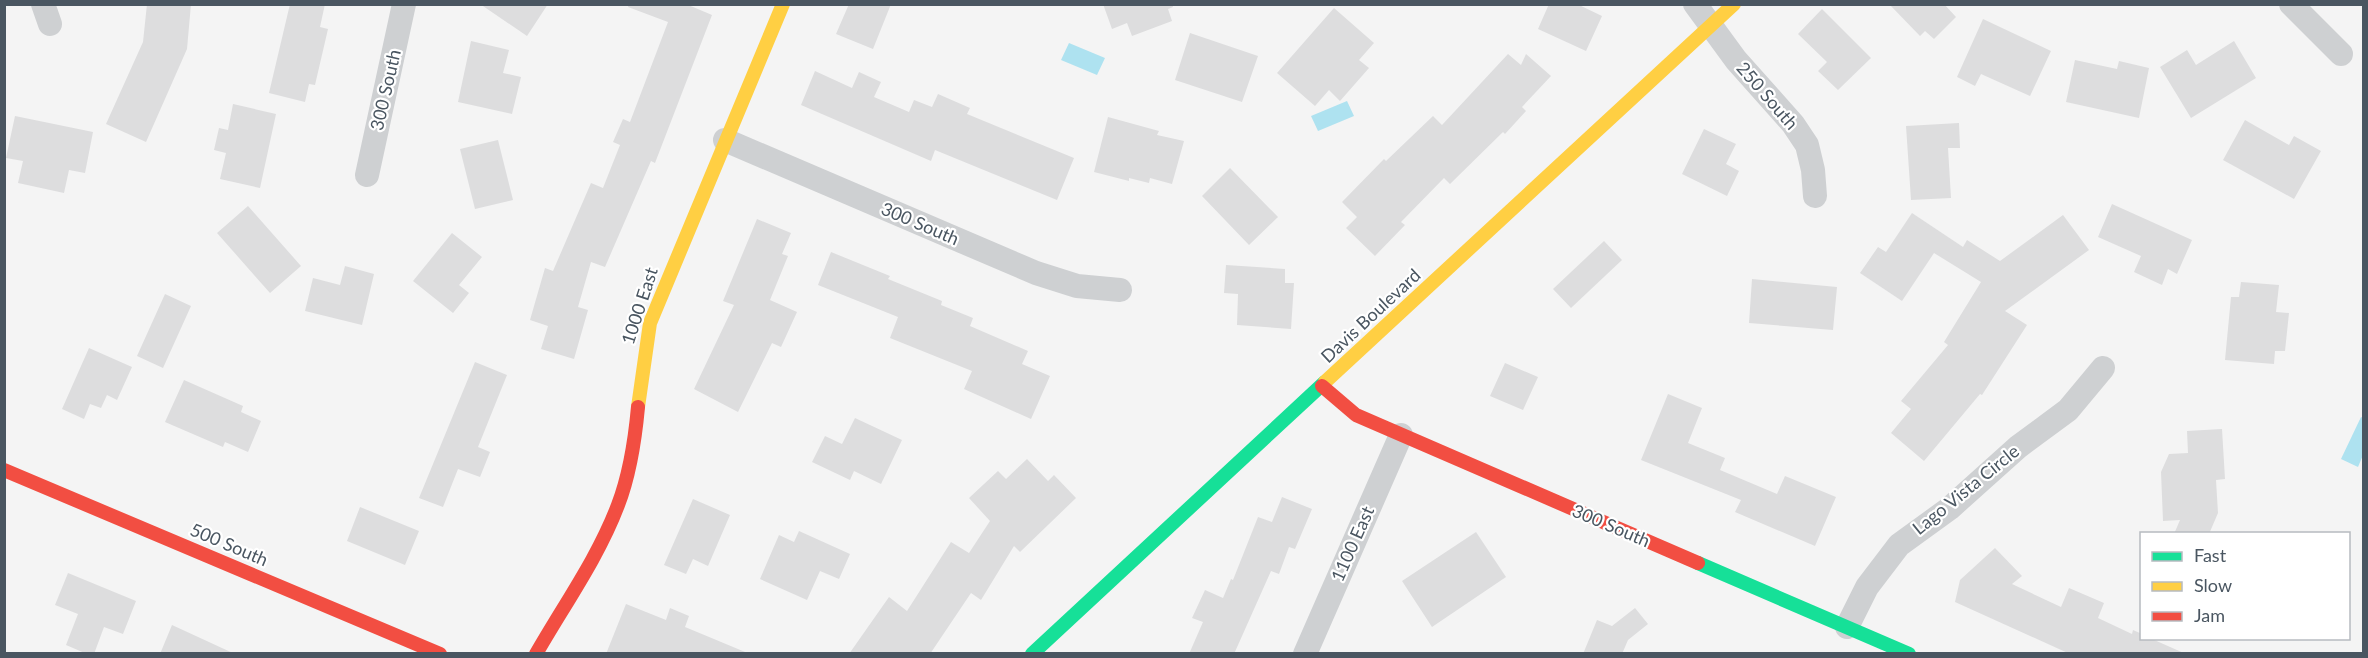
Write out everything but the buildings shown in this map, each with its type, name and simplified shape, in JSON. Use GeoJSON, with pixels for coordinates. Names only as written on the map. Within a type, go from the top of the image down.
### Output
{"type":"FeatureCollection","features":[{"type":"Feature","properties":{"kind":"street","name":"300 South"},"geometry":{"type":"LineString","coordinates":[[366,175],[404,4]]}},
{"type":"Feature","properties":{"kind":"street","name":"1000 East"},"geometry":{"type":"LineString","coordinates":[[536,654],[596,553],[621,499],[630,461],[640,368],[650,323],[783,4]]}},
{"type":"Feature","properties":{"kind":"street","name":"250 South"},"geometry":{"type":"LineString","coordinates":[[1695,4],[1736,60],[1793,124],[1807,145],[1813,170],[1815,196]]}},
{"type":"Feature","properties":{"kind":"street","name":"Davis Boulevard"},"geometry":{"type":"LineString","coordinates":[[1032,654],[1734,4]]}},
{"type":"Feature","properties":{"kind":"street"},"geometry":{"type":"LineString","coordinates":[[2291,4],[2341,54]]}},
{"type":"Feature","properties":{"kind":"street","name":"300 South"},"geometry":{"type":"LineString","coordinates":[[725,140],[1036,273],[1077,286],[1120,290]]}},
{"type":"Feature","properties":{"kind":"street","name":"Lago Vista Circle"},"geometry":{"type":"LineString","coordinates":[[1847,627],[1866,588],[1899,545],[1950,508],[2018,447],[2068,410],[2103,368]]}},
{"type":"Feature","properties":{"kind":"street","name":"300 South"},"geometry":{"type":"LineString","coordinates":[[1322,386],[1356,415],[1909,654]]}},
{"type":"Feature","properties":{"kind":"street","name":"1100 East"},"geometry":{"type":"LineString","coordinates":[[1305,654],[1401,435]]}},
{"type":"Feature","properties":{"kind":"street","name":"500 South"},"geometry":{"type":"LineString","coordinates":[[4,470],[440,654]]}},
{"type":"Feature","properties":{"kind":"water"},"geometry":{"type":"Polygon","coordinates":[[[1069,43],[1105,58],[1097,75],[1061,60],[1069,43]]]}},
{"type":"Feature","properties":{"kind":"water"},"geometry":{"type":"Polygon","coordinates":[[[1347,101],[1354,116],[1318,131],[1311,116],[1347,101]]]}},
{"type":"Feature","properties":{"kind":"water"},"geometry":{"type":"Polygon","coordinates":[[[2361,417],[2363,418],[2363,455],[2358,467],[2341,459],[2361,417]]]}},
{"type":"Feature","properties":{"kind":"traffic: fast"},"geometry":{"type":"LineString","coordinates":[[1032,654],[1325,382]]}},
{"type":"Feature","properties":{"kind":"traffic: fast"},"geometry":{"type":"LineString","coordinates":[[1698,563],[1909,654]]}},
{"type":"Feature","properties":{"kind":"traffic: slow"},"geometry":{"type":"LineString","coordinates":[[638,407],[650,323],[783,4]]}},
{"type":"Feature","properties":{"kind":"traffic: slow"},"geometry":{"type":"LineString","coordinates":[[1325,382],[1734,4]]}},
{"type":"Feature","properties":{"kind":"traffic: jam"},"geometry":{"type":"LineString","coordinates":[[1322,386],[1356,415],[1698,563]]}},
{"type":"Feature","properties":{"kind":"traffic: jam"},"geometry":{"type":"LineString","coordinates":[[536,654],[591,563],[610,525],[626,481],[638,407]]}},
{"type":"Feature","properties":{"kind":"traffic: jam"},"geometry":{"type":"LineString","coordinates":[[4,470],[440,654]]}}]}
